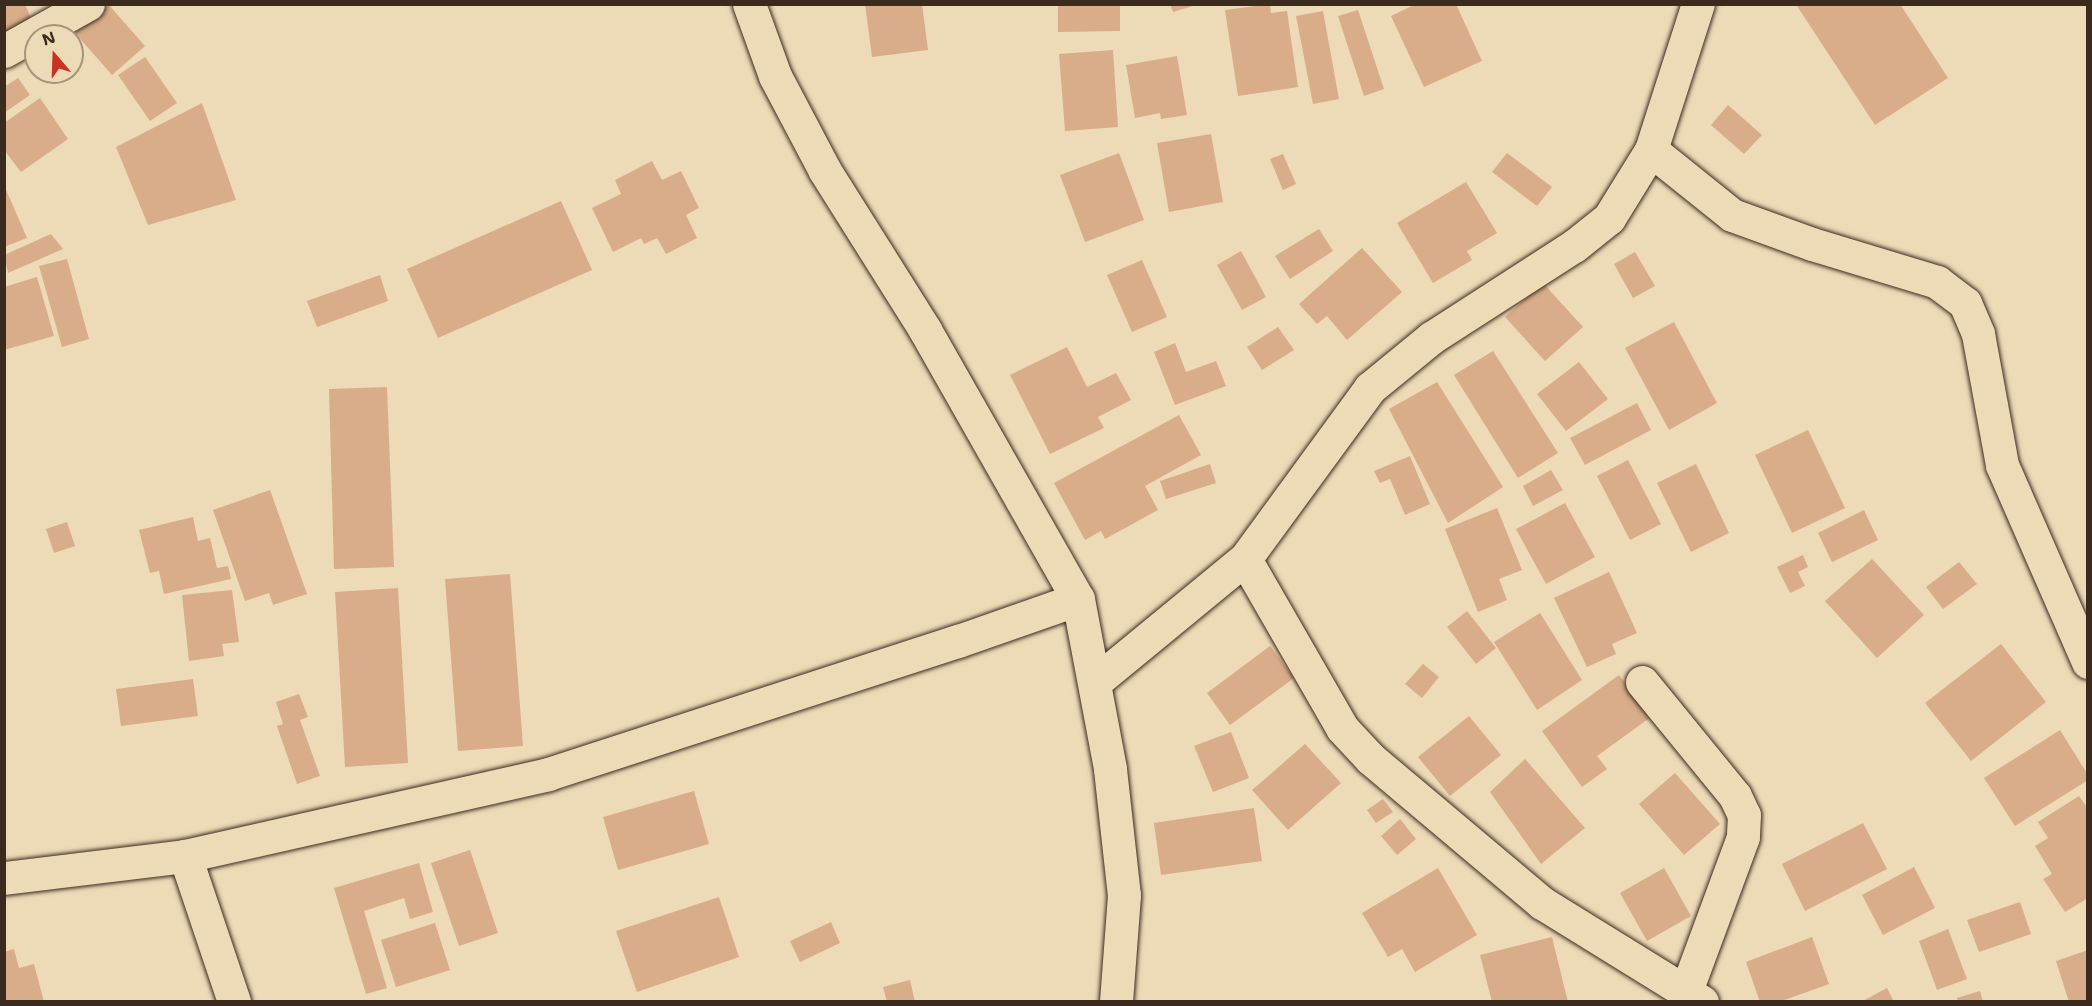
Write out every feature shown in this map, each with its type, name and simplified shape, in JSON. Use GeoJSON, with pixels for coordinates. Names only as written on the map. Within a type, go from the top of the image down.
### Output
{"type":"FeatureCollection","features":[{"type":"Feature","properties":{"kind":"street"},"geometry":{"type":"LineString","coordinates":[[4,51],[88,4]]}},
{"type":"Feature","properties":{"kind":"street"},"geometry":{"type":"LineString","coordinates":[[749,4],[775,76],[825,171],[925,330],[1078,599],[1110,769],[1124,895],[1116,1002]]}},
{"type":"Feature","properties":{"kind":"street"},"geometry":{"type":"LineString","coordinates":[[1095,682],[1245,559],[1370,388],[1431,338],[1574,246],[1609,218],[1651,150],[1698,4]]}},
{"type":"Feature","properties":{"kind":"street"},"geometry":{"type":"LineString","coordinates":[[1651,150],[1732,215],[1812,244],[1937,282],[1965,303],[1978,334],[2002,465],[2088,662]]}},
{"type":"Feature","properties":{"kind":"street"},"geometry":{"type":"LineString","coordinates":[[1245,559],[1342,728],[1371,759],[1542,903],[1694,996],[1743,837],[1744,815],[1735,796],[1642,682]]}},
{"type":"Feature","properties":{"kind":"street"},"geometry":{"type":"LineString","coordinates":[[4,878],[185,856],[548,774],[958,641],[1078,599]]}},
{"type":"Feature","properties":{"kind":"street"},"geometry":{"type":"LineString","coordinates":[[185,856],[234,1002]]}},
{"type":"Feature","properties":{"kind":"building"},"geometry":{"type":"Polygon","coordinates":[[[4,4],[25,4],[32,21],[4,37],[4,4]]]}},
{"type":"Feature","properties":{"kind":"building"},"geometry":{"type":"Polygon","coordinates":[[[865,4],[922,4],[928,50],[872,57],[865,4]]]}},
{"type":"Feature","properties":{"kind":"building"},"geometry":{"type":"Polygon","coordinates":[[[1058,4],[1120,4],[1120,31],[1058,32],[1058,4]]]}},
{"type":"Feature","properties":{"kind":"building"},"geometry":{"type":"Polygon","coordinates":[[[1170,4],[1196,4],[1196,5],[1173,12],[1170,4]]]}},
{"type":"Feature","properties":{"kind":"building"},"geometry":{"type":"Polygon","coordinates":[[[1270,4],[1271,13],[1287,11],[1298,87],[1238,96],[1225,10],[1270,4]]]}},
{"type":"Feature","properties":{"kind":"building"},"geometry":{"type":"Polygon","coordinates":[[[1416,4],[1456,4],[1482,61],[1424,87],[1391,16],[1416,4]]]}},
{"type":"Feature","properties":{"kind":"building"},"geometry":{"type":"Polygon","coordinates":[[[1800,4],[1900,4],[1948,78],[1875,125],[1797,6],[1800,4]]]}},
{"type":"Feature","properties":{"kind":"building"},"geometry":{"type":"Polygon","coordinates":[[[109,5],[145,46],[112,75],[84,43],[84,26],[109,5]]]}},
{"type":"Feature","properties":{"kind":"building"},"geometry":{"type":"Polygon","coordinates":[[[1358,10],[1384,89],[1364,96],[1338,16],[1358,10]]]}},
{"type":"Feature","properties":{"kind":"building"},"geometry":{"type":"Polygon","coordinates":[[[1323,11],[1339,99],[1313,104],[1296,16],[1323,11]]]}},
{"type":"Feature","properties":{"kind":"building"},"geometry":{"type":"Polygon","coordinates":[[[1113,50],[1118,127],[1065,131],[1059,54],[1113,50]]]}},
{"type":"Feature","properties":{"kind":"building"},"geometry":{"type":"Polygon","coordinates":[[[1177,56],[1187,115],[1161,119],[1160,113],[1135,118],[1126,65],[1177,56]]]}},
{"type":"Feature","properties":{"kind":"building"},"geometry":{"type":"Polygon","coordinates":[[[145,57],[177,103],[150,121],[118,75],[145,57]]]}},
{"type":"Feature","properties":{"kind":"building"},"geometry":{"type":"Polygon","coordinates":[[[18,78],[30,95],[4,113],[4,87],[18,78]]]}},
{"type":"Feature","properties":{"kind":"building"},"geometry":{"type":"Polygon","coordinates":[[[40,98],[68,139],[21,172],[4,150],[4,123],[40,98]]]}},
{"type":"Feature","properties":{"kind":"building"},"geometry":{"type":"Polygon","coordinates":[[[202,103],[236,200],[148,225],[116,147],[202,103]]]}},
{"type":"Feature","properties":{"kind":"building"},"geometry":{"type":"Polygon","coordinates":[[[1728,105],[1762,135],[1744,154],[1711,125],[1728,105]]]}},
{"type":"Feature","properties":{"kind":"building"},"geometry":{"type":"Polygon","coordinates":[[[1211,134],[1223,202],[1169,212],[1157,143],[1211,134]]]}},
{"type":"Feature","properties":{"kind":"building"},"geometry":{"type":"Polygon","coordinates":[[[1119,153],[1144,220],[1085,242],[1060,175],[1119,153]]]}},
{"type":"Feature","properties":{"kind":"building"},"geometry":{"type":"Polygon","coordinates":[[[1507,153],[1552,187],[1537,206],[1492,172],[1507,153]]]}},
{"type":"Feature","properties":{"kind":"building"},"geometry":{"type":"Polygon","coordinates":[[[1283,154],[1296,184],[1283,190],[1270,159],[1283,154]]]}},
{"type":"Feature","properties":{"kind":"building"},"geometry":{"type":"Polygon","coordinates":[[[652,161],[662,180],[681,171],[699,208],[686,215],[697,238],[666,254],[657,238],[644,244],[641,238],[613,252],[592,208],[621,194],[615,180],[652,161]]]}},
{"type":"Feature","properties":{"kind":"building"},"geometry":{"type":"Polygon","coordinates":[[[1466,182],[1497,233],[1467,251],[1472,260],[1433,283],[1397,223],[1466,182]]]}},
{"type":"Feature","properties":{"kind":"building"},"geometry":{"type":"Polygon","coordinates":[[[4,185],[27,238],[4,247],[4,185]]]}},
{"type":"Feature","properties":{"kind":"building"},"geometry":{"type":"Polygon","coordinates":[[[561,201],[592,270],[438,338],[407,269],[561,201]]]}},
{"type":"Feature","properties":{"kind":"building"},"geometry":{"type":"Polygon","coordinates":[[[1319,229],[1333,251],[1290,279],[1275,256],[1319,229]]]}},
{"type":"Feature","properties":{"kind":"building"},"geometry":{"type":"Polygon","coordinates":[[[51,234],[63,249],[8,273],[4,255],[51,234]]]}},
{"type":"Feature","properties":{"kind":"building"},"geometry":{"type":"Polygon","coordinates":[[[1362,248],[1402,292],[1347,340],[1327,316],[1317,324],[1299,304],[1362,248]]]}},
{"type":"Feature","properties":{"kind":"building"},"geometry":{"type":"Polygon","coordinates":[[[1241,251],[1266,297],[1242,310],[1217,265],[1241,251]]]}},
{"type":"Feature","properties":{"kind":"building"},"geometry":{"type":"Polygon","coordinates":[[[1635,252],[1655,286],[1633,298],[1614,264],[1635,252]]]}},
{"type":"Feature","properties":{"kind":"building"},"geometry":{"type":"Polygon","coordinates":[[[67,259],[89,339],[62,347],[39,266],[67,259]]]}},
{"type":"Feature","properties":{"kind":"building"},"geometry":{"type":"Polygon","coordinates":[[[1142,260],[1167,317],[1132,332],[1107,275],[1142,260]]]}},
{"type":"Feature","properties":{"kind":"building"},"geometry":{"type":"Polygon","coordinates":[[[380,275],[388,301],[317,327],[307,301],[380,275]]]}},
{"type":"Feature","properties":{"kind":"building"},"geometry":{"type":"Polygon","coordinates":[[[37,277],[54,336],[4,350],[4,287],[37,277]]]}},
{"type":"Feature","properties":{"kind":"building"},"geometry":{"type":"Polygon","coordinates":[[[1543,283],[1583,327],[1545,361],[1505,317],[1543,283]]]}},
{"type":"Feature","properties":{"kind":"building"},"geometry":{"type":"Polygon","coordinates":[[[1674,322],[1717,403],[1669,430],[1625,348],[1674,322]]]}},
{"type":"Feature","properties":{"kind":"building"},"geometry":{"type":"Polygon","coordinates":[[[1278,327],[1294,350],[1262,370],[1247,347],[1278,327]]]}},
{"type":"Feature","properties":{"kind":"building"},"geometry":{"type":"Polygon","coordinates":[[[1175,343],[1186,372],[1216,361],[1226,386],[1175,405],[1154,352],[1175,343]]]}},
{"type":"Feature","properties":{"kind":"building"},"geometry":{"type":"Polygon","coordinates":[[[1067,347],[1087,387],[1116,373],[1131,400],[1098,417],[1104,428],[1050,454],[1010,375],[1067,347]]]}},
{"type":"Feature","properties":{"kind":"building"},"geometry":{"type":"Polygon","coordinates":[[[1493,351],[1558,453],[1518,478],[1454,375],[1493,351]]]}},
{"type":"Feature","properties":{"kind":"building"},"geometry":{"type":"Polygon","coordinates":[[[1579,362],[1608,399],[1566,431],[1537,394],[1579,362]]]}},
{"type":"Feature","properties":{"kind":"building"},"geometry":{"type":"Polygon","coordinates":[[[1437,382],[1503,487],[1448,523],[1389,409],[1437,382]]]}},
{"type":"Feature","properties":{"kind":"building"},"geometry":{"type":"Polygon","coordinates":[[[387,387],[394,567],[334,569],[329,389],[387,387]]]}},
{"type":"Feature","properties":{"kind":"building"},"geometry":{"type":"Polygon","coordinates":[[[1637,403],[1651,430],[1585,465],[1570,438],[1637,403]]]}},
{"type":"Feature","properties":{"kind":"building"},"geometry":{"type":"Polygon","coordinates":[[[1179,415],[1201,455],[1145,486],[1158,510],[1105,539],[1101,531],[1085,540],[1054,483],[1179,415]]]}},
{"type":"Feature","properties":{"kind":"building"},"geometry":{"type":"Polygon","coordinates":[[[1808,430],[1845,508],[1792,533],[1755,455],[1808,430]]]}},
{"type":"Feature","properties":{"kind":"building"},"geometry":{"type":"Polygon","coordinates":[[[1410,456],[1430,504],[1405,515],[1390,479],[1380,483],[1374,471],[1410,456]]]}},
{"type":"Feature","properties":{"kind":"building"},"geometry":{"type":"Polygon","coordinates":[[[1628,460],[1661,524],[1630,540],[1597,476],[1628,460]]]}},
{"type":"Feature","properties":{"kind":"building"},"geometry":{"type":"Polygon","coordinates":[[[1210,464],[1216,483],[1166,499],[1160,481],[1210,464]]]}},
{"type":"Feature","properties":{"kind":"building"},"geometry":{"type":"Polygon","coordinates":[[[1696,464],[1729,533],[1691,552],[1657,483],[1696,464]]]}},
{"type":"Feature","properties":{"kind":"building"},"geometry":{"type":"Polygon","coordinates":[[[1551,470],[1563,490],[1533,506],[1523,486],[1551,470]]]}},
{"type":"Feature","properties":{"kind":"building"},"geometry":{"type":"Polygon","coordinates":[[[270,490],[307,594],[273,605],[269,593],[245,601],[213,510],[270,490]]]}},
{"type":"Feature","properties":{"kind":"building"},"geometry":{"type":"Polygon","coordinates":[[[1565,503],[1595,557],[1546,584],[1516,529],[1565,503]]]}},
{"type":"Feature","properties":{"kind":"building"},"geometry":{"type":"Polygon","coordinates":[[[1497,508],[1522,570],[1499,579],[1507,600],[1478,612],[1445,529],[1497,508]]]}},
{"type":"Feature","properties":{"kind":"building"},"geometry":{"type":"Polygon","coordinates":[[[1864,510],[1878,540],[1832,562],[1818,533],[1864,510]]]}},
{"type":"Feature","properties":{"kind":"building"},"geometry":{"type":"Polygon","coordinates":[[[193,517],[198,541],[210,538],[217,568],[228,566],[231,579],[164,594],[159,571],[150,573],[139,530],[193,517]]]}},
{"type":"Feature","properties":{"kind":"building"},"geometry":{"type":"Polygon","coordinates":[[[67,522],[75,546],[54,553],[46,529],[67,522]]]}},
{"type":"Feature","properties":{"kind":"building"},"geometry":{"type":"Polygon","coordinates":[[[1803,555],[1808,567],[1798,572],[1805,586],[1790,593],[1777,567],[1803,555]]]}},
{"type":"Feature","properties":{"kind":"building"},"geometry":{"type":"Polygon","coordinates":[[[1872,559],[1924,615],[1877,658],[1825,601],[1872,559]]]}},
{"type":"Feature","properties":{"kind":"building"},"geometry":{"type":"Polygon","coordinates":[[[1959,562],[1977,584],[1943,609],[1926,587],[1959,562]]]}},
{"type":"Feature","properties":{"kind":"building"},"geometry":{"type":"Polygon","coordinates":[[[1609,572],[1637,633],[1612,644],[1616,654],[1587,667],[1554,598],[1609,572]]]}},
{"type":"Feature","properties":{"kind":"building"},"geometry":{"type":"Polygon","coordinates":[[[510,574],[523,746],[458,751],[445,579],[510,574]]]}},
{"type":"Feature","properties":{"kind":"building"},"geometry":{"type":"Polygon","coordinates":[[[398,588],[408,763],[345,767],[335,592],[398,588]]]}},
{"type":"Feature","properties":{"kind":"building"},"geometry":{"type":"Polygon","coordinates":[[[232,590],[239,642],[222,644],[224,656],[189,661],[182,595],[232,590]]]}},
{"type":"Feature","properties":{"kind":"building"},"geometry":{"type":"Polygon","coordinates":[[[1467,611],[1496,648],[1476,664],[1447,627],[1467,611]]]}},
{"type":"Feature","properties":{"kind":"building"},"geometry":{"type":"Polygon","coordinates":[[[1540,613],[1582,680],[1537,710],[1494,642],[1540,613]]]}},
{"type":"Feature","properties":{"kind":"building"},"geometry":{"type":"Polygon","coordinates":[[[2001,644],[2046,702],[1971,761],[1925,703],[2001,644]]]}},
{"type":"Feature","properties":{"kind":"building"},"geometry":{"type":"Polygon","coordinates":[[[1270,646],[1294,678],[1230,725],[1207,693],[1270,646]]]}},
{"type":"Feature","properties":{"kind":"building"},"geometry":{"type":"Polygon","coordinates":[[[1423,664],[1439,677],[1422,698],[1405,684],[1423,664]]]}},
{"type":"Feature","properties":{"kind":"building"},"geometry":{"type":"Polygon","coordinates":[[[1619,675],[1651,717],[1597,756],[1607,769],[1582,787],[1542,731],[1619,675]]]}},
{"type":"Feature","properties":{"kind":"building"},"geometry":{"type":"Polygon","coordinates":[[[193,679],[198,716],[121,726],[116,689],[193,679]]]}},
{"type":"Feature","properties":{"kind":"building"},"geometry":{"type":"Polygon","coordinates":[[[299,694],[308,717],[300,720],[320,776],[297,784],[277,726],[283,724],[276,702],[299,694]]]}},
{"type":"Feature","properties":{"kind":"building"},"geometry":{"type":"Polygon","coordinates":[[[1469,716],[1501,755],[1450,796],[1418,757],[1469,716]]]}},
{"type":"Feature","properties":{"kind":"building"},"geometry":{"type":"Polygon","coordinates":[[[2060,730],[2088,775],[2088,780],[2015,826],[1984,778],[2060,730]]]}},
{"type":"Feature","properties":{"kind":"building"},"geometry":{"type":"Polygon","coordinates":[[[1231,732],[1249,778],[1213,792],[1194,746],[1231,732]]]}},
{"type":"Feature","properties":{"kind":"building"},"geometry":{"type":"Polygon","coordinates":[[[1305,744],[1341,783],[1288,830],[1252,790],[1305,744]]]}},
{"type":"Feature","properties":{"kind":"building"},"geometry":{"type":"Polygon","coordinates":[[[1525,759],[1585,828],[1541,864],[1490,792],[1525,759]]]}},
{"type":"Feature","properties":{"kind":"building"},"geometry":{"type":"Polygon","coordinates":[[[1675,773],[1720,824],[1684,855],[1639,804],[1675,773]]]}},
{"type":"Feature","properties":{"kind":"building"},"geometry":{"type":"Polygon","coordinates":[[[694,791],[709,844],[618,870],[603,817],[694,791]]]}},
{"type":"Feature","properties":{"kind":"building"},"geometry":{"type":"Polygon","coordinates":[[[2079,796],[2088,809],[2088,898],[2065,912],[2043,879],[2052,874],[2035,846],[2048,838],[2038,822],[2079,796]]]}},
{"type":"Feature","properties":{"kind":"building"},"geometry":{"type":"Polygon","coordinates":[[[1383,799],[1393,812],[1376,823],[1367,810],[1383,799]]]}},
{"type":"Feature","properties":{"kind":"building"},"geometry":{"type":"Polygon","coordinates":[[[1254,808],[1262,861],[1161,875],[1154,823],[1254,808]]]}},
{"type":"Feature","properties":{"kind":"building"},"geometry":{"type":"Polygon","coordinates":[[[1400,819],[1416,839],[1397,855],[1381,836],[1400,819]]]}},
{"type":"Feature","properties":{"kind":"building"},"geometry":{"type":"Polygon","coordinates":[[[1863,823],[1887,869],[1805,911],[1782,864],[1863,823]]]}},
{"type":"Feature","properties":{"kind":"building"},"geometry":{"type":"Polygon","coordinates":[[[470,850],[498,933],[459,946],[431,863],[470,850]]]}},
{"type":"Feature","properties":{"kind":"building"},"geometry":{"type":"Polygon","coordinates":[[[419,863],[433,912],[410,919],[404,898],[364,911],[387,988],[366,994],[334,888],[419,863]]]}},
{"type":"Feature","properties":{"kind":"building"},"geometry":{"type":"Polygon","coordinates":[[[1914,867],[1935,908],[1883,935],[1862,895],[1914,867]]]}},
{"type":"Feature","properties":{"kind":"building"},"geometry":{"type":"Polygon","coordinates":[[[1438,868],[1477,935],[1415,972],[1402,949],[1388,957],[1362,913],[1438,868]]]}},
{"type":"Feature","properties":{"kind":"building"},"geometry":{"type":"Polygon","coordinates":[[[1664,868],[1691,916],[1647,941],[1620,893],[1664,868]]]}},
{"type":"Feature","properties":{"kind":"building"},"geometry":{"type":"Polygon","coordinates":[[[719,897],[739,957],[637,992],[616,931],[719,897]]]}},
{"type":"Feature","properties":{"kind":"building"},"geometry":{"type":"Polygon","coordinates":[[[2020,902],[2031,934],[1979,952],[1967,920],[2020,902]]]}},
{"type":"Feature","properties":{"kind":"building"},"geometry":{"type":"Polygon","coordinates":[[[831,922],[840,943],[800,962],[790,941],[831,922]]]}},
{"type":"Feature","properties":{"kind":"building"},"geometry":{"type":"Polygon","coordinates":[[[435,923],[450,970],[396,987],[381,940],[435,923]]]}},
{"type":"Feature","properties":{"kind":"building"},"geometry":{"type":"Polygon","coordinates":[[[1948,929],[1967,979],[1937,990],[1919,941],[1948,929]]]}},
{"type":"Feature","properties":{"kind":"building"},"geometry":{"type":"Polygon","coordinates":[[[1552,937],[1568,1002],[1492,1002],[1480,955],[1552,937]]]}},
{"type":"Feature","properties":{"kind":"building"},"geometry":{"type":"Polygon","coordinates":[[[1812,937],[1829,984],[1779,1002],[1760,1002],[1746,962],[1812,937]]]}},
{"type":"Feature","properties":{"kind":"building"},"geometry":{"type":"Polygon","coordinates":[[[14,949],[19,968],[34,964],[44,1002],[4,1002],[4,952],[14,949]]]}},
{"type":"Feature","properties":{"kind":"building"},"geometry":{"type":"Polygon","coordinates":[[[2088,950],[2088,1002],[2069,1002],[2056,961],[2088,950]]]}},
{"type":"Feature","properties":{"kind":"building"},"geometry":{"type":"Polygon","coordinates":[[[910,980],[915,1002],[887,1002],[883,987],[910,980]]]}},
{"type":"Feature","properties":{"kind":"building"},"geometry":{"type":"Polygon","coordinates":[[[1887,988],[1894,1002],[1861,1002],[1887,988]]]}},
{"type":"Feature","properties":{"kind":"building"},"geometry":{"type":"Polygon","coordinates":[[[1980,991],[1983,1002],[1958,1002],[1957,998],[1980,991]]]}}]}
